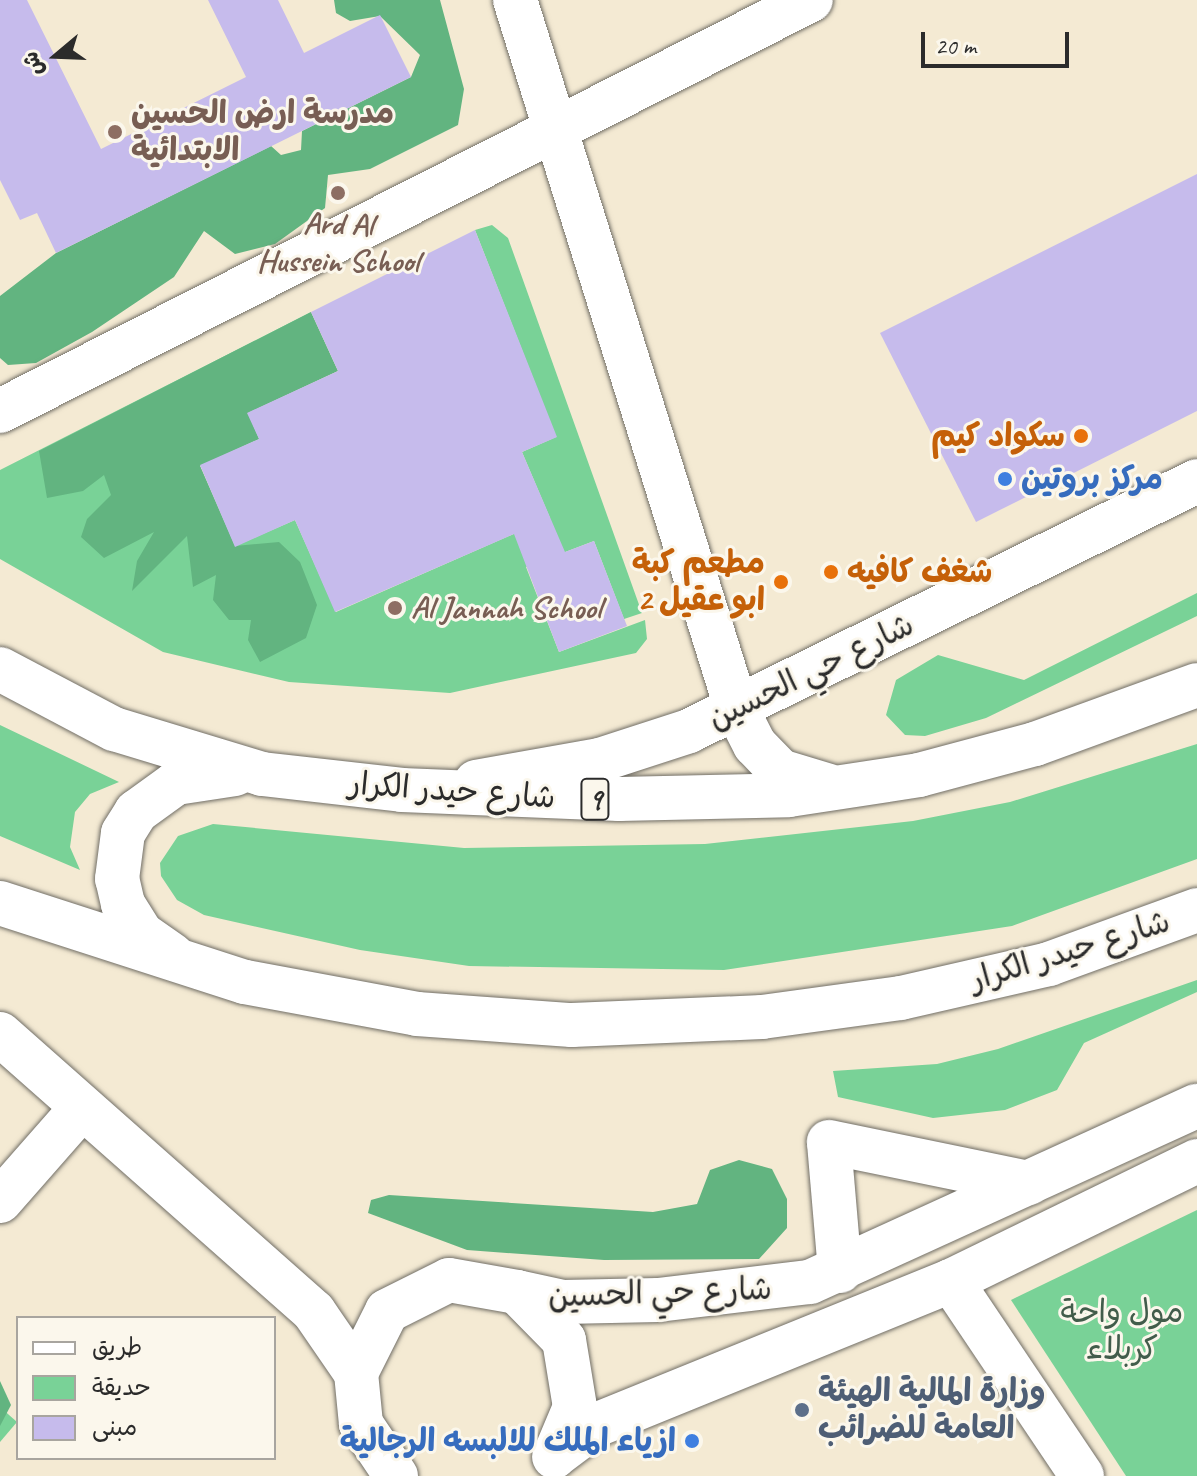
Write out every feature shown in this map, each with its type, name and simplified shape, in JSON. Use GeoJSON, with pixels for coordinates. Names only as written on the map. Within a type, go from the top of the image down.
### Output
{"type":"FeatureCollection","features":[{"type":"Feature","properties":{"kind":"main road"},"geometry":{"type":"LineString","coordinates":[[515,0],[553,130],[737,710],[755,745],[780,771],[812,785],[851,788]]}},
{"type":"Feature","properties":{"kind":"main road"},"geometry":{"type":"LineString","coordinates":[[0,411],[811,0]]}},
{"type":"Feature","properties":{"kind":"main road","name":"شارع حي الحسين"},"geometry":{"type":"LineString","coordinates":[[402,790],[600,760],[737,710],[1197,481]]}},
{"type":"Feature","properties":{"kind":"main road","name":"شارع حيدر الكرار"},"geometry":{"type":"LineString","coordinates":[[0,669],[114,729],[262,774],[402,790],[619,799],[851,788],[1035,744],[1197,685]]}},
{"type":"Feature","properties":{"kind":"main road"},"geometry":{"type":"LineString","coordinates":[[214,975],[141,933],[123,904],[117,855],[136,812],[155,795],[190,779],[262,774]]}},
{"type":"Feature","properties":{"kind":"main road","name":"شارع حيدر الكرار"},"geometry":{"type":"LineString","coordinates":[[0,903],[214,975],[340,1003],[486,1020],[715,1020],[972,984],[1049,964],[1197,910]]}},
{"type":"Feature","properties":{"kind":"main road"},"geometry":{"type":"LineString","coordinates":[[0,1034],[80,1110],[305,1303],[336,1335],[356,1373],[368,1459],[396,1476]]}},
{"type":"Feature","properties":{"kind":"main road","name":"شارع حي الحسين"},"geometry":{"type":"LineString","coordinates":[[356,1373],[387,1311],[416,1291],[449,1280],[563,1302],[727,1296],[776,1291],[840,1271],[1197,1106]]}},
{"type":"Feature","properties":{"kind":"main road"},"geometry":{"type":"LineString","coordinates":[[0,1201],[80,1110]]}},
{"type":"Feature","properties":{"kind":"main road"},"geometry":{"type":"LineString","coordinates":[[840,1271],[829,1142],[1029,1183]]}},
{"type":"Feature","properties":{"kind":"main road","name":"شارع حي الحسين"},"geometry":{"type":"LineString","coordinates":[[546,1466],[622,1413],[951,1281],[1197,1161]]}},
{"type":"Feature","properties":{"kind":"main road"},"geometry":{"type":"LineString","coordinates":[[951,1281],[1082,1476]]}},
{"type":"Feature","properties":{"kind":"main road"},"geometry":{"type":"LineString","coordinates":[[517,1292],[545,1312],[575,1372],[575,1407],[546,1466]]}},
{"type":"Feature","properties":{"kind":"green space"},"geometry":{"type":"Polygon","coordinates":[[[334,0],[440,0],[464,89],[458,125],[370,169],[328,175],[325,208],[275,244],[235,254],[204,231],[174,277],[92,332],[36,363],[8,365],[0,358],[0,296],[56,253],[271,146],[281,155],[301,150],[302,131],[411,77],[420,55],[380,16],[350,21],[336,13],[334,0]]]}},
{"type":"Feature","properties":{"kind":"green space"},"geometry":{"type":"Polygon","coordinates":[[[492,225],[508,238],[642,613],[624,619],[594,541],[526,567],[559,652],[645,620],[647,639],[636,653],[450,693],[289,682],[163,652],[0,559],[0,470],[311,312],[248,413],[259,439],[200,466],[235,546],[295,520],[336,612],[550,518],[522,452],[556,437],[475,230],[492,225]]]}},
{"type":"Feature","properties":{"kind":"green space"},"geometry":{"type":"Polygon","coordinates":[[[311,312],[338,371],[248,413],[259,439],[200,466],[235,546],[279,542],[300,562],[317,605],[306,638],[260,662],[248,640],[251,620],[229,620],[213,600],[216,575],[193,587],[187,536],[132,591],[137,561],[154,532],[104,558],[81,537],[87,519],[111,495],[104,475],[83,491],[47,498],[39,451],[311,312]]]}},
{"type":"Feature","properties":{"kind":"green space"},"geometry":{"type":"Polygon","coordinates":[[[1197,593],[1197,616],[986,718],[925,736],[905,735],[886,715],[896,680],[938,655],[1024,680],[1197,593]]]}},
{"type":"Feature","properties":{"kind":"green space"},"geometry":{"type":"Polygon","coordinates":[[[0,725],[119,782],[90,794],[75,812],[70,847],[80,870],[0,836],[0,725]]]}},
{"type":"Feature","properties":{"kind":"green space"},"geometry":{"type":"Polygon","coordinates":[[[1197,744],[1197,859],[1012,926],[724,970],[469,966],[360,950],[204,915],[177,900],[161,876],[160,863],[178,836],[213,824],[464,848],[705,844],[913,821],[1010,802],[1197,744]]]}},
{"type":"Feature","properties":{"kind":"green space"},"geometry":{"type":"Polygon","coordinates":[[[1197,980],[1197,992],[1084,1043],[1057,1090],[1005,1110],[933,1118],[838,1097],[833,1071],[937,1064],[998,1049],[1197,980]]]}},
{"type":"Feature","properties":{"kind":"green space"},"geometry":{"type":"Polygon","coordinates":[[[739,1160],[772,1169],[787,1199],[787,1228],[759,1259],[604,1260],[467,1250],[368,1213],[371,1200],[389,1195],[653,1212],[697,1204],[710,1170],[739,1160]]]}},
{"type":"Feature","properties":{"kind":"green space","name":"مول واحة كربلاء"},"geometry":{"type":"Polygon","coordinates":[[[1197,1210],[1197,1476],[1126,1476],[1011,1300],[1197,1210]]]}},
{"type":"Feature","properties":{"kind":"green space"},"geometry":{"type":"Polygon","coordinates":[[[0,1381],[11,1405],[0,1426],[0,1381]]]}},
{"type":"Feature","properties":{"kind":"green space"},"geometry":{"type":"Polygon","coordinates":[[[0,1407],[16,1423],[0,1442],[0,1407]]]}},
{"type":"Feature","properties":{"kind":"building"},"geometry":{"type":"Polygon","coordinates":[[[0,0],[27,0],[101,149],[246,77],[208,0],[278,0],[304,53],[380,15],[411,77],[56,253],[37,213],[20,220],[0,180],[0,0]]]}},
{"type":"Feature","properties":{"kind":"building"},"geometry":{"type":"Polygon","coordinates":[[[1197,174],[1197,411],[976,522],[880,333],[1197,174]]]}},
{"type":"Feature","properties":{"kind":"building"},"geometry":{"type":"Polygon","coordinates":[[[475,230],[557,437],[522,452],[565,552],[594,541],[627,626],[559,652],[514,534],[335,612],[295,520],[235,547],[200,465],[259,439],[247,413],[338,371],[311,312],[475,230]]]}},
{"type":"Feature","properties":{"kind":"place","name":"مدرسة ارض الحسين الابتدائية"},"geometry":{"type":"Point","coordinates":[115,132]}},
{"type":"Feature","properties":{"kind":"place","name":"Ard Al Hussein School"},"geometry":{"type":"Point","coordinates":[338,193]}},
{"type":"Feature","properties":{"kind":"place","name":"سكواد كيم"},"geometry":{"type":"Point","coordinates":[1081,436]}},
{"type":"Feature","properties":{"kind":"place","name":"مركز بروتين"},"geometry":{"type":"Point","coordinates":[1005,479]}},
{"type":"Feature","properties":{"kind":"place","name":"شغف كافيه"},"geometry":{"type":"Point","coordinates":[831,572]}},
{"type":"Feature","properties":{"kind":"place","name":"مطعم كبة ابو عقيل 2"},"geometry":{"type":"Point","coordinates":[781,582]}},
{"type":"Feature","properties":{"kind":"place","name":"Al Jannah School"},"geometry":{"type":"Point","coordinates":[395,608]}},
{"type":"Feature","properties":{"kind":"place","name":"وزارة المالية الهيئة العامة للضرائب"},"geometry":{"type":"Point","coordinates":[802,1410]}},
{"type":"Feature","properties":{"kind":"place","name":"ازياء الملك للالبسه الرجالية"},"geometry":{"type":"Point","coordinates":[692,1441]}}]}
